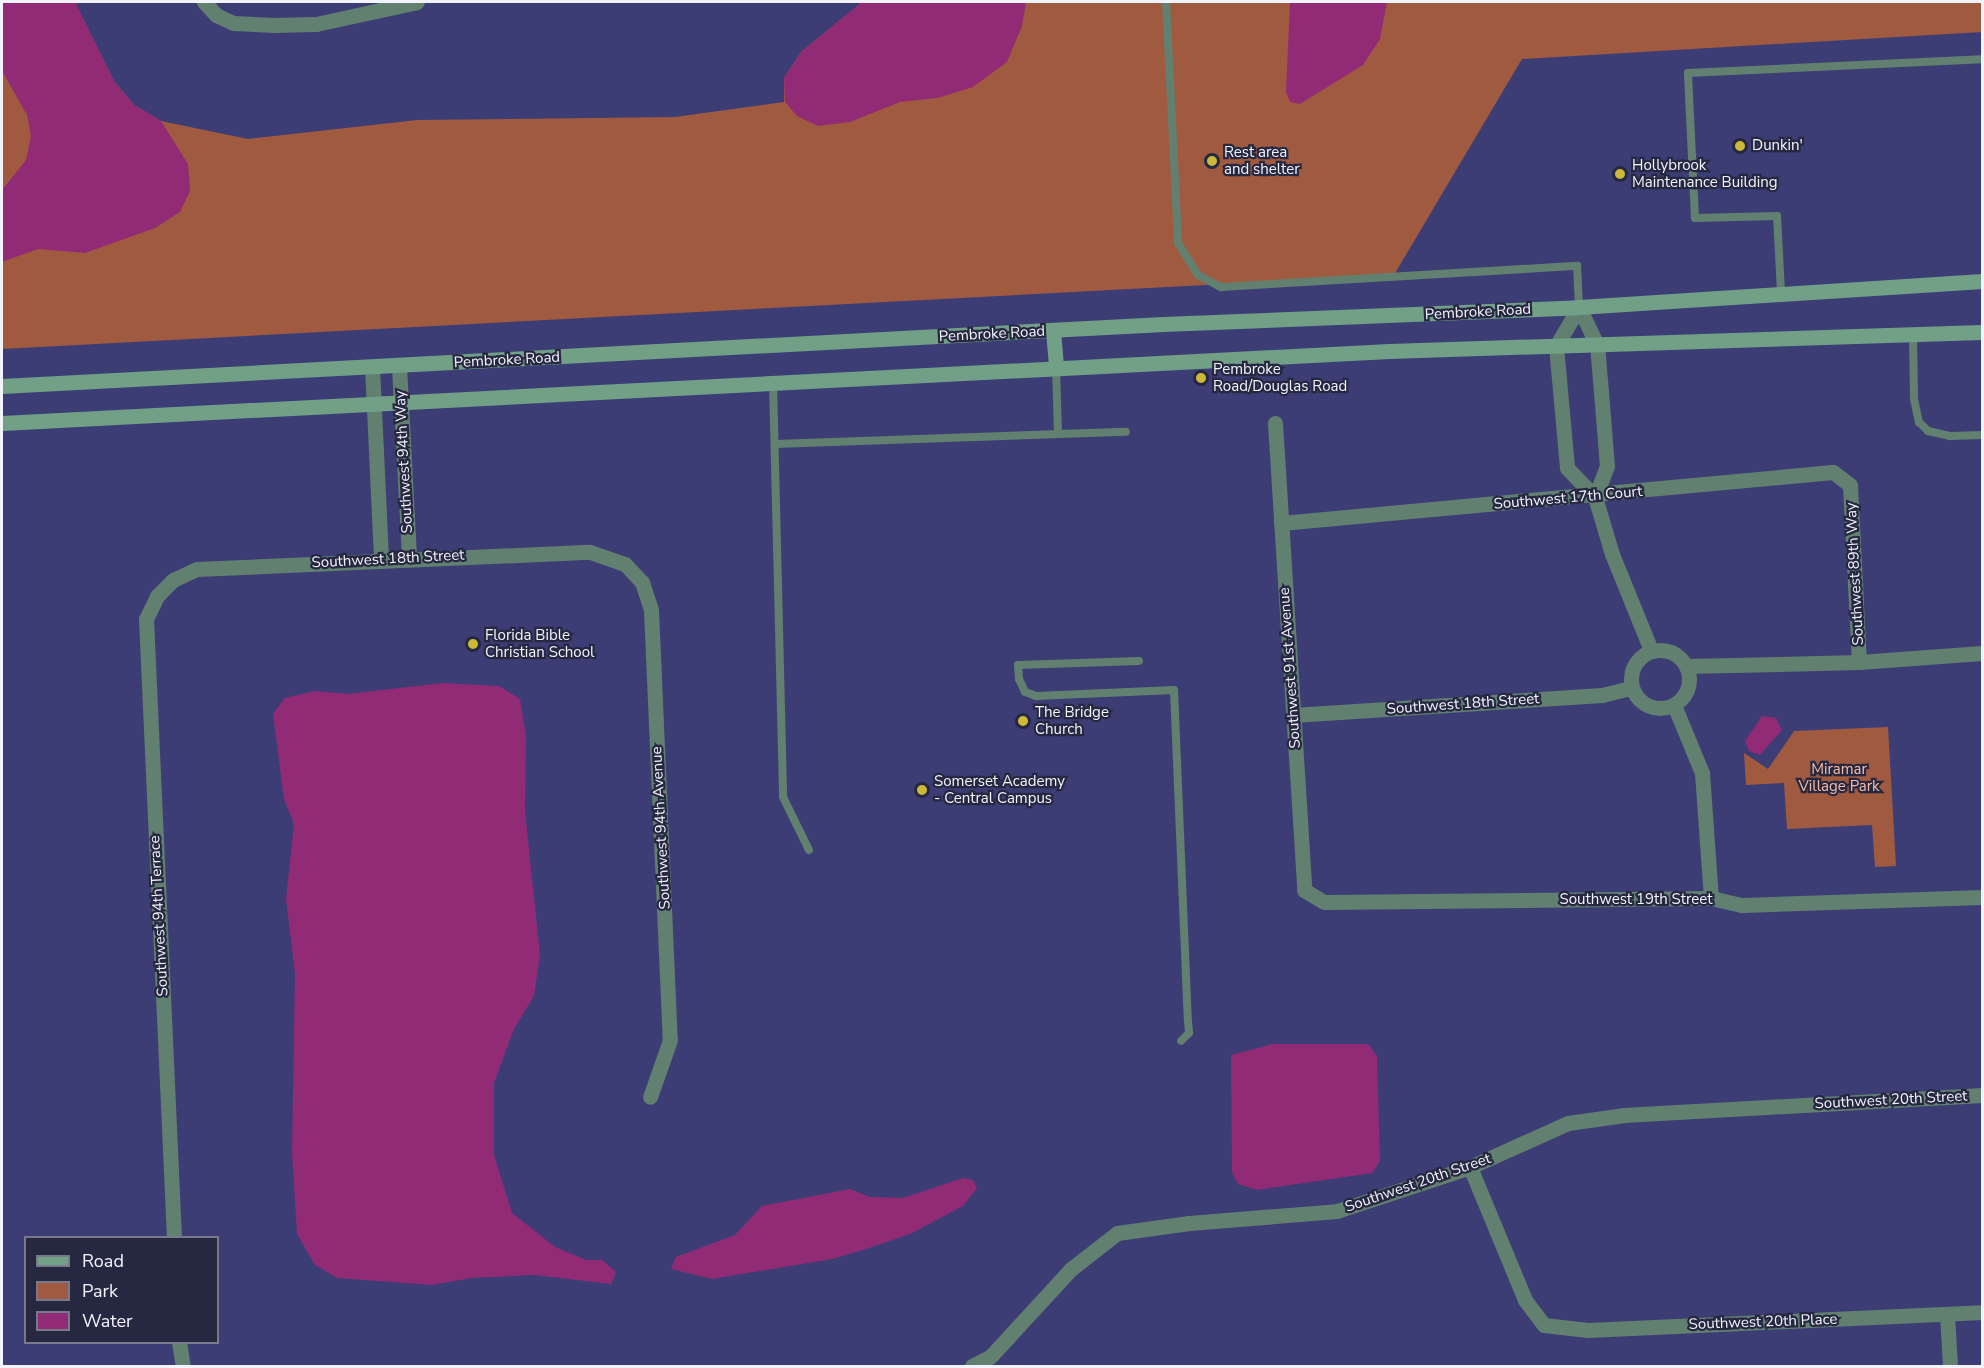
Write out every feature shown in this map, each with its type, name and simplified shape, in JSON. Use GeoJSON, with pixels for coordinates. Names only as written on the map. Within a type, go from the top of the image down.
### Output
{"type":"FeatureCollection","features":[{"type":"Feature","properties":{"kind":"main road","name":"Pembroke Road"},"geometry":{"type":"LineString","coordinates":[[2,386],[1053,331],[1579,307],[1781,292],[1983,281]]}},
{"type":"Feature","properties":{"kind":"main road"},"geometry":{"type":"LineString","coordinates":[[1053,331],[1056,367]]}},
{"type":"Feature","properties":{"kind":"main road"},"geometry":{"type":"LineString","coordinates":[[2,423],[401,399],[1056,367],[1556,346],[1983,332]]}},
{"type":"Feature","properties":{"kind":"street"},"geometry":{"type":"LineString","coordinates":[[204,2],[216,15],[233,23],[274,25],[316,24],[417,2]]}},
{"type":"Feature","properties":{"kind":"street"},"geometry":{"type":"LineString","coordinates":[[1579,307],[1597,345],[1607,466],[1595,497]]}},
{"type":"Feature","properties":{"kind":"street"},"geometry":{"type":"LineString","coordinates":[[1579,307],[1556,346],[1567,468],[1595,497],[1611,554],[1651,650]]}},
{"type":"Feature","properties":{"kind":"street","name":"Southwest 94th Way"},"geometry":{"type":"LineString","coordinates":[[399,366],[409,558]]}},
{"type":"Feature","properties":{"kind":"street","name":"Southwest 94th Way"},"geometry":{"type":"LineString","coordinates":[[372,368],[381,559]]}},
{"type":"Feature","properties":{"kind":"street","name":"Southwest 91st Avenue"},"geometry":{"type":"LineString","coordinates":[[1275,423],[1304,890],[1324,902]]}},
{"type":"Feature","properties":{"kind":"street","name":"Southwest 17th Court"},"geometry":{"type":"LineString","coordinates":[[1281,523],[1595,497],[1833,472],[1850,485]]}},
{"type":"Feature","properties":{"kind":"street","name":"Southwest 89th Way"},"geometry":{"type":"LineString","coordinates":[[1850,485],[1859,662]]}},
{"type":"Feature","properties":{"kind":"street","name":"Southwest 18th Street"},"geometry":{"type":"LineString","coordinates":[[157,596],[173,580],[197,569],[381,559],[590,552],[625,564]]}},
{"type":"Feature","properties":{"kind":"street","name":"Southwest 94th Avenue"},"geometry":{"type":"LineString","coordinates":[[625,564],[642,582],[651,610],[670,1040],[650,1096]]}},
{"type":"Feature","properties":{"kind":"street","name":"Southwest 94th Terrace"},"geometry":{"type":"LineString","coordinates":[[157,596],[146,619],[146,648],[174,1236]]}},
{"type":"Feature","properties":{"kind":"street"},"geometry":{"type":"LineString","coordinates":[[1686,666],[1688,689],[1674,705],[1660,709],[1648,705],[1639,700],[1631,688],[1633,668],[1638,658],[1651,650],[1670,652],[1686,666],[1859,662],[1983,653]]}},
{"type":"Feature","properties":{"kind":"street","name":"Southwest 18th Street"},"geometry":{"type":"LineString","coordinates":[[1293,715],[1602,695],[1631,688]]}},
{"type":"Feature","properties":{"kind":"street"},"geometry":{"type":"LineString","coordinates":[[1674,705],[1702,774],[1712,898]]}},
{"type":"Feature","properties":{"kind":"street","name":"Southwest 19th Street"},"geometry":{"type":"LineString","coordinates":[[1324,902],[1712,898],[1742,905],[1983,897]]}},
{"type":"Feature","properties":{"kind":"street","name":"Southwest 20th Street"},"geometry":{"type":"LineString","coordinates":[[972,1366],[990,1357],[1071,1269],[1117,1233],[1338,1211],[1470,1167],[1568,1123],[1624,1115],[1983,1095]]}},
{"type":"Feature","properties":{"kind":"street","name":"Southwest 20th Place"},"geometry":{"type":"LineString","coordinates":[[1470,1167],[1525,1300],[1544,1325],[1588,1330],[1983,1312]]}},
{"type":"Feature","properties":{"kind":"street"},"geometry":{"type":"LineString","coordinates":[[1947,1315],[1950,1366]]}},
{"type":"Feature","properties":{"kind":"street"},"geometry":{"type":"LineString","coordinates":[[179,1344],[183,1366]]}},
{"type":"Feature","properties":{"kind":"lane"},"geometry":{"type":"LineString","coordinates":[[1166,2],[1178,243],[1198,275],[1221,287],[1577,266],[1579,307]]}},
{"type":"Feature","properties":{"kind":"lane"},"geometry":{"type":"LineString","coordinates":[[1781,292],[1777,216],[1695,218],[1688,73],[1983,59]]}},
{"type":"Feature","properties":{"kind":"lane"},"geometry":{"type":"LineString","coordinates":[[1913,335],[1914,399],[1919,422],[1928,430],[1950,436],[1983,435]]}},
{"type":"Feature","properties":{"kind":"lane"},"geometry":{"type":"LineString","coordinates":[[1056,367],[1058,434]]}},
{"type":"Feature","properties":{"kind":"lane"},"geometry":{"type":"LineString","coordinates":[[773,381],[783,797],[809,850]]}},
{"type":"Feature","properties":{"kind":"lane"},"geometry":{"type":"LineString","coordinates":[[775,444],[1126,432]]}},
{"type":"Feature","properties":{"kind":"lane"},"geometry":{"type":"LineString","coordinates":[[1139,661],[1018,665],[1019,679],[1025,692],[1036,696],[1173,690],[1188,1027],[1181,1041]]}},
{"type":"Feature","properties":{"kind":"green space"},"geometry":{"type":"Polygon","coordinates":[[[2,2],[75,2],[114,81],[134,105],[161,121],[248,139],[417,120],[675,117],[784,102],[784,78],[801,52],[862,2],[1982,2],[1982,32],[1522,59],[1394,275],[2,349],[2,2]]]}},
{"type":"Feature","properties":{"kind":"green space","name":"Miramar Village Park"},"geometry":{"type":"Polygon","coordinates":[[[1888,727],[1896,866],[1875,867],[1872,825],[1787,829],[1784,783],[1746,785],[1744,753],[1768,769],[1794,731],[1888,727]]]}},
{"type":"Feature","properties":{"kind":"water"},"geometry":{"type":"Polygon","coordinates":[[[2,2],[75,2],[114,81],[134,105],[161,121],[188,164],[190,191],[180,212],[155,228],[85,253],[38,249],[2,262],[2,190],[26,160],[31,136],[27,115],[2,71],[2,2]]]}},
{"type":"Feature","properties":{"kind":"water"},"geometry":{"type":"Polygon","coordinates":[[[862,2],[1026,2],[1022,26],[1007,62],[973,87],[937,98],[900,102],[850,122],[818,126],[797,116],[785,102],[784,78],[801,52],[862,2]]]}},
{"type":"Feature","properties":{"kind":"water"},"geometry":{"type":"Polygon","coordinates":[[[1290,2],[1387,2],[1380,39],[1363,65],[1300,104],[1290,102],[1286,92],[1290,2]]]}},
{"type":"Feature","properties":{"kind":"water"},"geometry":{"type":"Polygon","coordinates":[[[442,683],[499,686],[520,699],[526,737],[525,811],[540,955],[534,996],[514,1029],[494,1083],[494,1155],[512,1213],[555,1247],[586,1260],[602,1260],[616,1272],[611,1284],[535,1275],[471,1278],[432,1285],[337,1278],[315,1265],[297,1234],[292,1152],[295,973],[286,899],[294,824],[284,799],[273,714],[285,698],[315,691],[348,694],[442,683]]]}},
{"type":"Feature","properties":{"kind":"water"},"geometry":{"type":"Polygon","coordinates":[[[1762,716],[1776,718],[1782,730],[1760,755],[1749,751],[1745,741],[1762,716]]]}},
{"type":"Feature","properties":{"kind":"water"},"geometry":{"type":"Polygon","coordinates":[[[1273,1044],[1368,1044],[1377,1056],[1380,1161],[1372,1173],[1257,1190],[1238,1184],[1232,1172],[1231,1055],[1273,1044]]]}},
{"type":"Feature","properties":{"kind":"water"},"geometry":{"type":"Polygon","coordinates":[[[963,1178],[973,1180],[977,1188],[963,1206],[910,1234],[863,1250],[832,1259],[712,1279],[671,1269],[676,1257],[735,1235],[762,1206],[850,1189],[869,1197],[903,1198],[963,1178]]]}},
{"type":"Feature","properties":{"kind":"place","name":"Dunkin'"},"geometry":{"type":"Point","coordinates":[1740,146]}},
{"type":"Feature","properties":{"kind":"place","name":"Rest area and shelter"},"geometry":{"type":"Point","coordinates":[1212,161]}},
{"type":"Feature","properties":{"kind":"place","name":"Hollybrook Maintenance Building"},"geometry":{"type":"Point","coordinates":[1620,174]}},
{"type":"Feature","properties":{"kind":"place","name":"Pembroke Road/Douglas Road"},"geometry":{"type":"Point","coordinates":[1201,378]}},
{"type":"Feature","properties":{"kind":"place","name":"Florida Bible Christian School"},"geometry":{"type":"Point","coordinates":[473,644]}},
{"type":"Feature","properties":{"kind":"place","name":"The Bridge Church"},"geometry":{"type":"Point","coordinates":[1023,721]}},
{"type":"Feature","properties":{"kind":"place","name":"Somerset Academy - Central Campus"},"geometry":{"type":"Point","coordinates":[922,790]}}]}
